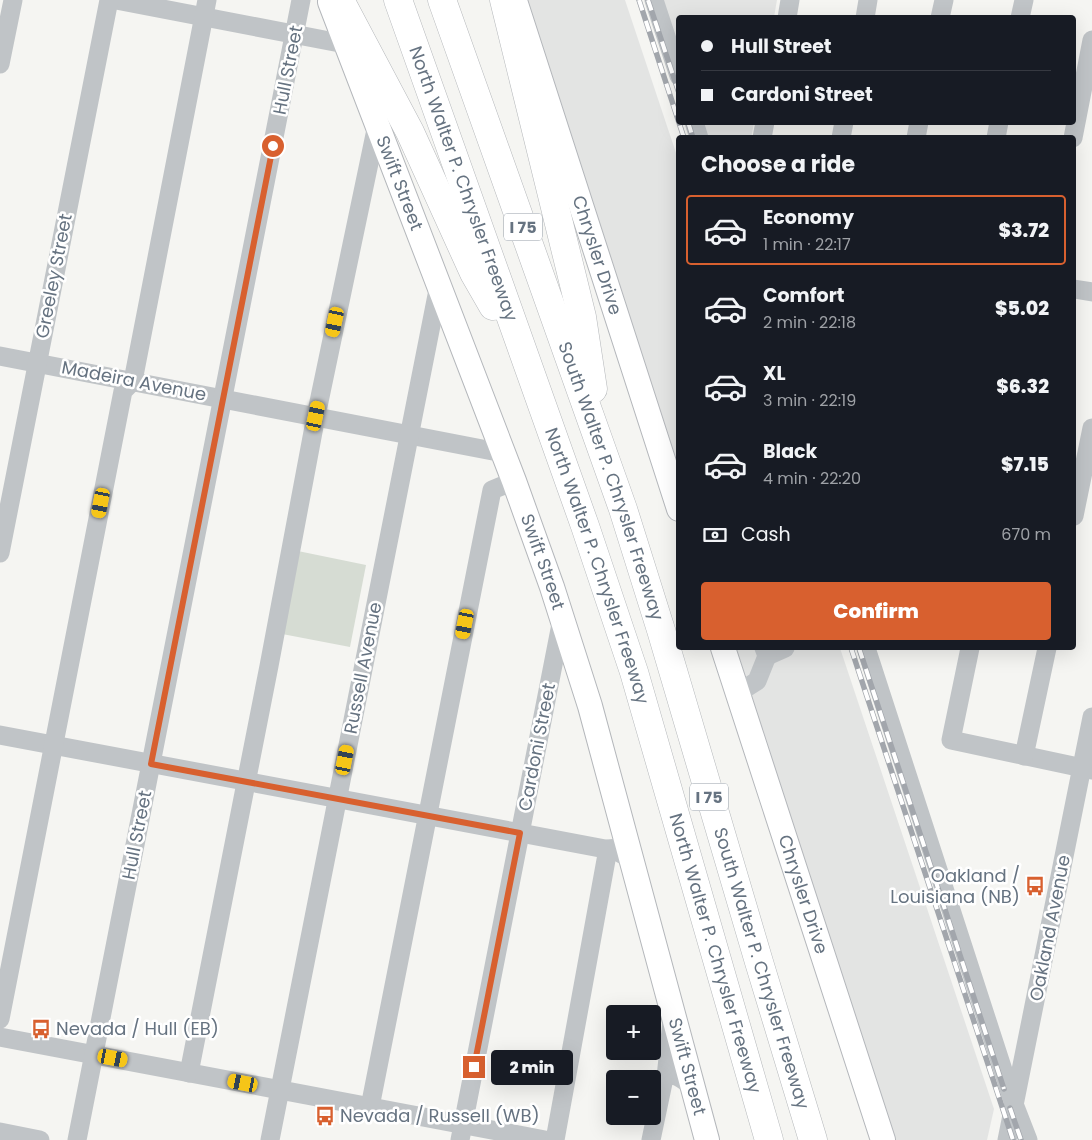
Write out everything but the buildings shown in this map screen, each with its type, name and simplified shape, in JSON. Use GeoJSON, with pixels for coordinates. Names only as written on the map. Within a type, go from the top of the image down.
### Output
{"type":"FeatureCollection","features":[{"type":"Feature","properties":{"kind":"highway"},"geometry":{"type":"LineString","coordinates":[[340,0],[410,132],[474,272],[530,373]]}},
{"type":"Feature","properties":{"kind":"highway","name":"North Walter P. Chrysler Freeway"},"geometry":{"type":"LineString","coordinates":[[398,0],[586,526],[634,672],[769,1140]]}},
{"type":"Feature","properties":{"kind":"highway","name":"South Walter P. Chrysler Freeway"},"geometry":{"type":"LineString","coordinates":[[442,0],[623,509],[813,1140]]}},
{"type":"Feature","properties":{"kind":"highway"},"geometry":{"type":"LineString","coordinates":[[504,0],[582,317],[603,454]]}},
{"type":"Feature","properties":{"kind":"main road","name":"Swift Street"},"geometry":{"type":"LineString","coordinates":[[330,0],[345,44],[514,482],[562,619],[590,706],[623,854],[672,1011],[707,1140]]}},
{"type":"Feature","properties":{"kind":"main road","name":"Chrysler Drive"},"geometry":{"type":"LineString","coordinates":[[514,0],[530,44],[676,500]]}},
{"type":"Feature","properties":{"kind":"main road","name":"Chrysler Drive"},"geometry":{"type":"LineString","coordinates":[[724,650],[883,1140]]}},
{"type":"Feature","properties":{"kind":"street"},"geometry":{"type":"LineString","coordinates":[[0,64],[13,0]]}},
{"type":"Feature","properties":{"kind":"street","name":"Greeley Street"},"geometry":{"type":"LineString","coordinates":[[0,553],[109,0]]}},
{"type":"Feature","properties":{"kind":"street"},"geometry":{"type":"LineString","coordinates":[[116,0],[206,8],[294,34],[345,44]]}},
{"type":"Feature","properties":{"kind":"street","name":"Hull Street"},"geometry":{"type":"LineString","coordinates":[[77,1140],[301,0]]}},
{"type":"Feature","properties":{"kind":"street"},"geometry":{"type":"LineString","coordinates":[[654,0],[676,67]]}},
{"type":"Feature","properties":{"kind":"street"},"geometry":{"type":"LineString","coordinates":[[788,15],[790,0]]}},
{"type":"Feature","properties":{"kind":"street"},"geometry":{"type":"LineString","coordinates":[[866,15],[868,0]]}},
{"type":"Feature","properties":{"kind":"street"},"geometry":{"type":"LineString","coordinates":[[941,15],[944,0]]}},
{"type":"Feature","properties":{"kind":"street"},"geometry":{"type":"LineString","coordinates":[[1021,15],[1024,0]]}},
{"type":"Feature","properties":{"kind":"street"},"geometry":{"type":"LineString","coordinates":[[0,1019],[123,391],[133,381],[206,8]]}},
{"type":"Feature","properties":{"kind":"street"},"geometry":{"type":"LineString","coordinates":[[1076,118],[1092,40]]}},
{"type":"Feature","properties":{"kind":"street"},"geometry":{"type":"LineString","coordinates":[[189,1073],[316,416],[377,125]]}},
{"type":"Feature","properties":{"kind":"street","name":"Russell Avenue"},"geometry":{"type":"LineString","coordinates":[[270,1140],[438,285]]}},
{"type":"Feature","properties":{"kind":"street"},"geometry":{"type":"LineString","coordinates":[[1076,289],[1092,292]]}},
{"type":"Feature","properties":{"kind":"street","name":"Madeira Avenue"},"geometry":{"type":"LineString","coordinates":[[0,356],[503,453]]}},
{"type":"Feature","properties":{"kind":"street"},"geometry":{"type":"LineString","coordinates":[[1076,506],[1092,428]]}},
{"type":"Feature","properties":{"kind":"street"},"geometry":{"type":"LineString","coordinates":[[370,1107],[492,490],[514,482]]}},
{"type":"Feature","properties":{"kind":"street","name":"Cardoni Street"},"geometry":{"type":"LineString","coordinates":[[461,1132],[562,619]]}},
{"type":"Feature","properties":{"kind":"street"},"geometry":{"type":"LineString","coordinates":[[867,650],[1014,1104],[1028,1140]]}},
{"type":"Feature","properties":{"kind":"street"},"geometry":{"type":"LineString","coordinates":[[970,650],[951,740],[1087,769]]}},
{"type":"Feature","properties":{"kind":"street"},"geometry":{"type":"LineString","coordinates":[[1024,756],[1047,650]]}},
{"type":"Feature","properties":{"kind":"street"},"geometry":{"type":"LineString","coordinates":[[738,694],[757,681],[766,652]]}},
{"type":"Feature","properties":{"kind":"street","name":"Oakland Avenue"},"geometry":{"type":"LineString","coordinates":[[1007,1140],[1087,769],[1092,717]]}},
{"type":"Feature","properties":{"kind":"street"},"geometry":{"type":"LineString","coordinates":[[0,735],[428,815],[623,854],[555,1140]]}},
{"type":"Feature","properties":{"kind":"street"},"geometry":{"type":"LineString","coordinates":[[651,1140],[663,1080],[666,1077],[672,1011]]}},
{"type":"Feature","properties":{"kind":"street"},"geometry":{"type":"LineString","coordinates":[[0,1037],[370,1107],[461,1132],[545,1140]]}},
{"type":"Feature","properties":{"kind":"street"},"geometry":{"type":"LineString","coordinates":[[666,1077],[673,1074],[693,1087]]}},
{"type":"Feature","properties":{"kind":"street"},"geometry":{"type":"LineString","coordinates":[[0,1132],[40,1140]]}},
{"type":"Feature","properties":{"kind":"shaded area"},"geometry":{"type":"Polygon","coordinates":[[[520,0],[625,0],[676,153],[676,478],[520,0]]]}},
{"type":"Feature","properties":{"kind":"shaded area"},"geometry":{"type":"Polygon","coordinates":[[[663,0],[777,0],[774,15],[676,15],[676,39],[663,0]]]}},
{"type":"Feature","properties":{"kind":"shaded area"},"geometry":{"type":"Polygon","coordinates":[[[704,125],[754,125],[752,135],[707,135],[704,125]]]}},
{"type":"Feature","properties":{"kind":"shaded area"},"geometry":{"type":"Polygon","coordinates":[[[293,550],[366,565],[350,647],[277,633],[293,550]]]}},
{"type":"Feature","properties":{"kind":"shaded area"},"geometry":{"type":"Polygon","coordinates":[[[732,650],[841,650],[994,1109],[987,1140],[892,1140],[732,650]]]}},
{"type":"Feature","properties":{"kind":"railway"},"geometry":{"type":"LineString","coordinates":[[639,0],[676,113]]}},
{"type":"Feature","properties":{"kind":"railway"},"geometry":{"type":"LineString","coordinates":[[648,0],[676,84]]}},
{"type":"Feature","properties":{"kind":"railway"},"geometry":{"type":"LineString","coordinates":[[680,125],[683,135]]}},
{"type":"Feature","properties":{"kind":"railway"},"geometry":{"type":"LineString","coordinates":[[689,125],[692,135]]}},
{"type":"Feature","properties":{"kind":"railway"},"geometry":{"type":"LineString","coordinates":[[852,650],[1013,1140]]}},
{"type":"Feature","properties":{"kind":"railway"},"geometry":{"type":"LineString","coordinates":[[860,650],[1004,1089]]}},
{"type":"Feature","properties":{"kind":"railway"},"geometry":{"type":"LineString","coordinates":[[1010,1108],[1021,1140]]}},
{"type":"Feature","properties":{"kind":"place","name":"Oakland / Louisiana (NB)"},"geometry":{"type":"Point","coordinates":[1035,886]}},
{"type":"Feature","properties":{"kind":"place","name":"Nevada / Hull (EB)"},"geometry":{"type":"Point","coordinates":[41,1029]}},
{"type":"Feature","properties":{"kind":"place","name":"Nevada / Russell (WB)"},"geometry":{"type":"Point","coordinates":[325,1116]}},
{"type":"Feature","properties":{"kind":"route"},"geometry":{"type":"LineString","coordinates":[[273,146],[151,764],[520,833],[474,1067]]}}]}
